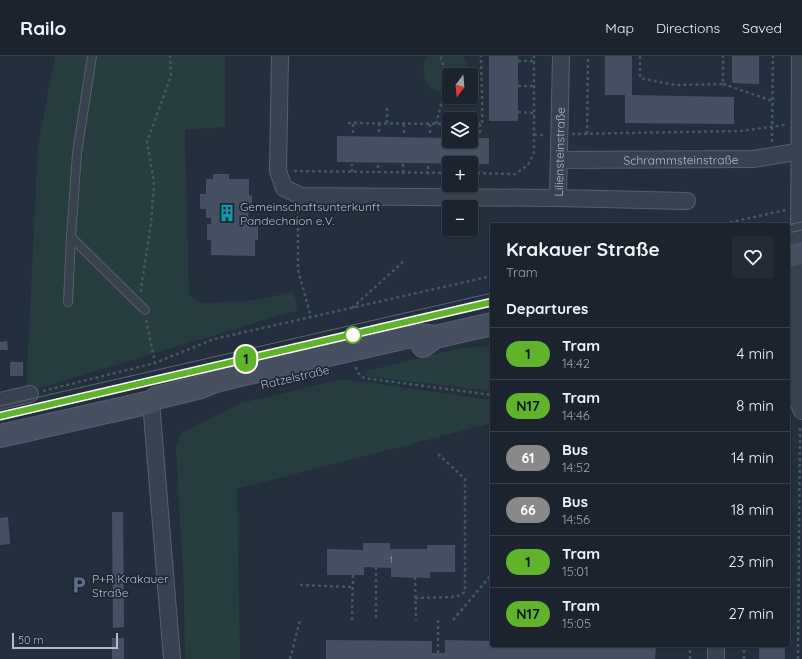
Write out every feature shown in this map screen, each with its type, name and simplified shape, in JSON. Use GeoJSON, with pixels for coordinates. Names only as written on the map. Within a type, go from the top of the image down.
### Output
{"type":"FeatureCollection","features":[{"type":"Feature","properties":{"kind":"main road","name":"Ratzelstraße"},"geometry":{"type":"LineString","coordinates":[[0,436],[151,402],[169,405],[355,363],[416,349],[435,337],[490,324]]}},
{"type":"Feature","properties":{"kind":"main road","name":"Ratzelstraße"},"geometry":{"type":"LineString","coordinates":[[151,402],[156,398],[195,389],[223,379],[415,335],[435,337]]}},
{"type":"Feature","properties":{"kind":"street","name":"Liliensteinstraße"},"geometry":{"type":"LineString","coordinates":[[280,56],[278,171],[284,188],[301,196],[558,198],[561,56]]}},
{"type":"Feature","properties":{"kind":"street"},"geometry":{"type":"LineString","coordinates":[[800,56],[801,151],[792,374],[801,416]]}},
{"type":"Feature","properties":{"kind":"street","name":"Schrammsteinstraße"},"geometry":{"type":"LineString","coordinates":[[559,160],[753,159],[801,151]]}},
{"type":"Feature","properties":{"kind":"street"},"geometry":{"type":"LineString","coordinates":[[558,198],[687,201]]}},
{"type":"Feature","properties":{"kind":"street"},"geometry":{"type":"LineString","coordinates":[[0,401],[30,394]]}},
{"type":"Feature","properties":{"kind":"street"},"geometry":{"type":"LineString","coordinates":[[151,402],[172,659]]}},
{"type":"Feature","properties":{"kind":"street"},"geometry":{"type":"LineString","coordinates":[[716,647],[716,659]]}},
{"type":"Feature","properties":{"kind":"lane"},"geometry":{"type":"LineString","coordinates":[[68,302],[77,153],[92,56]]}},
{"type":"Feature","properties":{"kind":"lane"},"geometry":{"type":"LineString","coordinates":[[71,237],[145,310]]}},
{"type":"Feature","properties":{"kind":"path"},"geometry":{"type":"LineString","coordinates":[[155,363],[141,288],[151,224],[154,182],[147,142],[171,76],[170,56]]}},
{"type":"Feature","properties":{"kind":"path"},"geometry":{"type":"LineString","coordinates":[[436,124],[445,89],[444,72],[440,56]]}},
{"type":"Feature","properties":{"kind":"path"},"geometry":{"type":"LineString","coordinates":[[480,133],[483,103],[481,56]]}},
{"type":"Feature","properties":{"kind":"path"},"geometry":{"type":"LineString","coordinates":[[478,173],[515,174],[528,165],[534,153],[534,56]]}},
{"type":"Feature","properties":{"kind":"path"},"geometry":{"type":"LineString","coordinates":[[587,134],[588,56]]}},
{"type":"Feature","properties":{"kind":"path"},"geometry":{"type":"LineString","coordinates":[[640,56],[640,78],[675,85],[723,84],[773,101]]}},
{"type":"Feature","properties":{"kind":"path"},"geometry":{"type":"LineString","coordinates":[[723,56],[723,84]]}},
{"type":"Feature","properties":{"kind":"path"},"geometry":{"type":"LineString","coordinates":[[771,156],[773,56]]}},
{"type":"Feature","properties":{"kind":"path"},"geometry":{"type":"LineString","coordinates":[[518,61],[534,61]]}},
{"type":"Feature","properties":{"kind":"path"},"geometry":{"type":"LineString","coordinates":[[518,86],[534,86]]}},
{"type":"Feature","properties":{"kind":"path"},"geometry":{"type":"LineString","coordinates":[[387,123],[388,108]]}},
{"type":"Feature","properties":{"kind":"path"},"geometry":{"type":"LineString","coordinates":[[518,112],[534,113]]}},
{"type":"Feature","properties":{"kind":"path"},"geometry":{"type":"LineString","coordinates":[[534,135],[740,131],[772,128],[800,122]]}},
{"type":"Feature","properties":{"kind":"path"},"geometry":{"type":"LineString","coordinates":[[348,123],[442,124]]}},
{"type":"Feature","properties":{"kind":"path"},"geometry":{"type":"LineString","coordinates":[[353,123],[353,132]]}},
{"type":"Feature","properties":{"kind":"path"},"geometry":{"type":"LineString","coordinates":[[378,123],[379,133]]}},
{"type":"Feature","properties":{"kind":"path"},"geometry":{"type":"LineString","coordinates":[[404,123],[404,133]]}},
{"type":"Feature","properties":{"kind":"path"},"geometry":{"type":"LineString","coordinates":[[430,124],[430,133]]}},
{"type":"Feature","properties":{"kind":"path"},"geometry":{"type":"LineString","coordinates":[[352,164],[352,172]]}},
{"type":"Feature","properties":{"kind":"path"},"geometry":{"type":"LineString","coordinates":[[403,164],[403,172]]}},
{"type":"Feature","properties":{"kind":"path"},"geometry":{"type":"LineString","coordinates":[[378,165],[378,172]]}},
{"type":"Feature","properties":{"kind":"path"},"geometry":{"type":"LineString","coordinates":[[428,166],[428,173]]}},
{"type":"Feature","properties":{"kind":"path"},"geometry":{"type":"LineString","coordinates":[[278,171],[442,173]]}},
{"type":"Feature","properties":{"kind":"path"},"geometry":{"type":"LineString","coordinates":[[298,205],[298,270],[311,317]]}},
{"type":"Feature","properties":{"kind":"path"},"geometry":{"type":"LineString","coordinates":[[727,223],[799,206]]}},
{"type":"Feature","properties":{"kind":"path"},"geometry":{"type":"LineString","coordinates":[[351,308],[405,260]]}},
{"type":"Feature","properties":{"kind":"path"},"geometry":{"type":"LineString","coordinates":[[30,394],[155,363],[214,338],[490,276]]}},
{"type":"Feature","properties":{"kind":"path"},"geometry":{"type":"LineString","coordinates":[[355,363],[357,372],[364,378],[490,395]]}},
{"type":"Feature","properties":{"kind":"path"},"geometry":{"type":"LineString","coordinates":[[798,659],[801,416]]}},
{"type":"Feature","properties":{"kind":"path"},"geometry":{"type":"LineString","coordinates":[[415,598],[456,597],[465,592],[465,479],[438,454]]}},
{"type":"Feature","properties":{"kind":"path"},"geometry":{"type":"LineString","coordinates":[[799,555],[802,552]]}},
{"type":"Feature","properties":{"kind":"path"},"geometry":{"type":"LineString","coordinates":[[376,567],[376,620]]}},
{"type":"Feature","properties":{"kind":"path"},"geometry":{"type":"LineString","coordinates":[[352,620],[353,575]]}},
{"type":"Feature","properties":{"kind":"path"},"geometry":{"type":"LineString","coordinates":[[453,620],[490,576]]}},
{"type":"Feature","properties":{"kind":"path"},"geometry":{"type":"LineString","coordinates":[[415,577],[416,620]]}},
{"type":"Feature","properties":{"kind":"path"},"geometry":{"type":"LineString","coordinates":[[300,585],[352,587]]}},
{"type":"Feature","properties":{"kind":"path"},"geometry":{"type":"LineString","coordinates":[[799,591],[802,588]]}},
{"type":"Feature","properties":{"kind":"path"},"geometry":{"type":"LineString","coordinates":[[798,606],[802,604]]}},
{"type":"Feature","properties":{"kind":"path"},"geometry":{"type":"LineString","coordinates":[[290,659],[300,620]]}},
{"type":"Feature","properties":{"kind":"path"},"geometry":{"type":"LineString","coordinates":[[438,620],[438,653]]}},
{"type":"Feature","properties":{"kind":"path"},"geometry":{"type":"LineString","coordinates":[[690,647],[690,659]]}},
{"type":"Feature","properties":{"kind":"path"},"geometry":{"type":"LineString","coordinates":[[744,647],[744,659]]}},
{"type":"Feature","properties":{"kind":"green space"},"geometry":{"type":"Polygon","coordinates":[[[55,56],[225,56],[225,127],[185,130],[189,295],[201,303],[249,301],[293,292],[298,310],[26,392],[38,146],[55,56]]]}},
{"type":"Feature","properties":{"kind":"green space"},"geometry":{"type":"Polygon","coordinates":[[[427,56],[463,56],[468,68],[442,68],[441,92],[430,87],[426,82],[424,76],[424,63],[427,56]]]}},
{"type":"Feature","properties":{"kind":"green space"},"geometry":{"type":"Polygon","coordinates":[[[490,346],[490,391],[366,376],[365,371],[462,348],[490,346]]]}},
{"type":"Feature","properties":{"kind":"green space"},"geometry":{"type":"Polygon","coordinates":[[[342,379],[490,400],[490,424],[237,489],[240,659],[185,659],[184,592],[176,446],[181,433],[241,403],[342,379]]]}},
{"type":"Feature","properties":{"kind":"building"},"geometry":{"type":"Polygon","coordinates":[[[489,56],[518,56],[518,121],[489,121],[489,56]]]}},
{"type":"Feature","properties":{"kind":"building"},"geometry":{"type":"Polygon","coordinates":[[[605,56],[632,56],[632,95],[734,97],[734,124],[625,123],[625,95],[605,95],[605,56]]]}},
{"type":"Feature","properties":{"kind":"building"},"geometry":{"type":"Polygon","coordinates":[[[732,56],[759,56],[759,84],[732,83],[732,56]]]}},
{"type":"Feature","properties":{"kind":"building"},"geometry":{"type":"Polygon","coordinates":[[[337,136],[442,138],[442,148],[478,148],[478,138],[489,138],[489,164],[478,164],[478,156],[442,156],[442,163],[337,162],[337,136]]]}},
{"type":"Feature","properties":{"kind":"building","name":"Gemeinschaftsunterkunft Pandechaion e.V."},"geometry":{"type":"Polygon","coordinates":[[[213,174],[229,174],[229,179],[249,179],[249,195],[252,196],[252,209],[249,209],[248,217],[255,217],[255,224],[258,225],[258,240],[255,240],[255,256],[211,255],[211,240],[207,240],[207,224],[211,224],[211,218],[206,218],[206,209],[200,209],[200,194],[206,194],[206,179],[213,179],[213,174]]]}},
{"type":"Feature","properties":{"kind":"building"},"geometry":{"type":"Polygon","coordinates":[[[7,341],[8,350],[0,350],[0,342],[7,341]]]}},
{"type":"Feature","properties":{"kind":"building"},"geometry":{"type":"Polygon","coordinates":[[[10,362],[23,362],[23,376],[10,376],[10,362]]]}},
{"type":"Feature","properties":{"kind":"building"},"geometry":{"type":"Polygon","coordinates":[[[112,512],[123,512],[124,627],[113,628],[112,512]]]}},
{"type":"Feature","properties":{"kind":"building"},"geometry":{"type":"Polygon","coordinates":[[[8,517],[10,544],[0,545],[0,518],[8,517]]]}},
{"type":"Feature","properties":{"kind":"building"},"geometry":{"type":"Polygon","coordinates":[[[363,543],[390,543],[390,549],[427,549],[427,545],[455,545],[455,572],[430,572],[430,578],[391,577],[391,568],[364,567],[364,575],[327,575],[327,549],[363,550],[363,543]]]}},
{"type":"Feature","properties":{"kind":"building"},"geometry":{"type":"Polygon","coordinates":[[[112,638],[124,638],[124,659],[112,659],[112,638]]]}},
{"type":"Feature","properties":{"kind":"building"},"geometry":{"type":"Polygon","coordinates":[[[326,640],[432,641],[432,653],[445,653],[445,640],[490,641],[490,647],[656,647],[655,659],[326,659],[326,640]]]}},
{"type":"Feature","properties":{"kind":"building"},"geometry":{"type":"Polygon","coordinates":[[[759,647],[785,647],[785,659],[759,659],[759,647]]]}},
{"type":"Feature","properties":{"kind":"tram line"},"geometry":{"type":"LineString","coordinates":[[790,225],[802,222]]}},
{"type":"Feature","properties":{"kind":"tram line"},"geometry":{"type":"LineString","coordinates":[[790,233],[802,230]]}},
{"type":"Feature","properties":{"kind":"tram line"},"geometry":{"type":"LineString","coordinates":[[0,406],[490,293]]}},
{"type":"Feature","properties":{"kind":"tram line"},"geometry":{"type":"LineString","coordinates":[[0,416],[490,302]]}},
{"type":"Feature","properties":{"kind":"tram line","name":"1"},"geometry":{"type":"LineString","coordinates":[[0,416],[490,302]]}},
{"type":"Feature","properties":{"kind":"place","name":"Gemeinschaftsunterkunft Pandechaion e.V."},"geometry":{"type":"Point","coordinates":[227,213]}},
{"type":"Feature","properties":{"kind":"place","name":"P+R Krakauer Straße"},"geometry":{"type":"Point","coordinates":[79,585]}}]}
